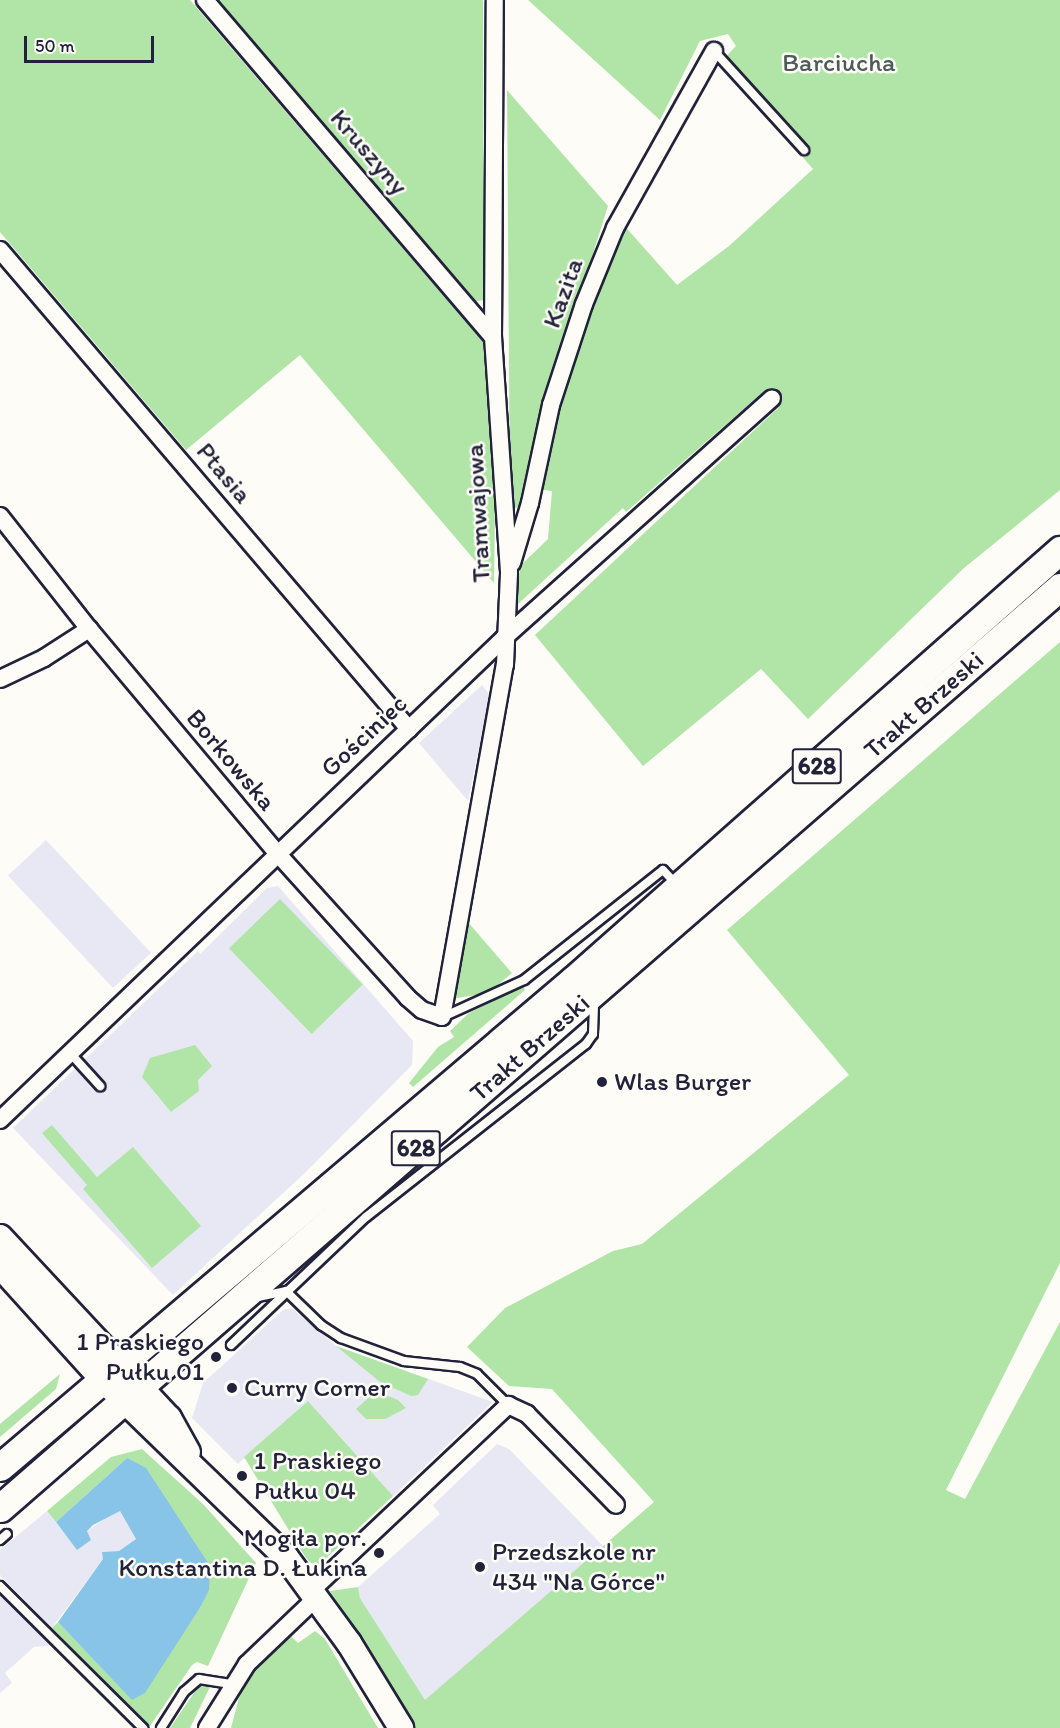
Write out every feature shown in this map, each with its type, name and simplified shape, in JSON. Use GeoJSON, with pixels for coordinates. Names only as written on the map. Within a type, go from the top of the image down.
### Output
{"type":"FeatureCollection","features":[{"type":"Feature","properties":{"kind":"main road","name":"Trakt Brzeski"},"geometry":{"type":"LineString","coordinates":[[0,1467],[679,888],[1060,550]]}},
{"type":"Feature","properties":{"kind":"main road","name":"Trakt Brzeski"},"geometry":{"type":"LineString","coordinates":[[0,1508],[1060,587]]}},
{"type":"Feature","properties":{"kind":"street","name":"Kruszyny"},"geometry":{"type":"LineString","coordinates":[[205,0],[494,337]]}},
{"type":"Feature","properties":{"kind":"street","name":"Tramwajowa"},"geometry":{"type":"LineString","coordinates":[[442,1017],[505,665],[509,572],[494,337],[495,0]]}},
{"type":"Feature","properties":{"kind":"street","name":"Kazita"},"geometry":{"type":"LineString","coordinates":[[509,572],[530,503],[551,405],[584,304],[615,228],[714,51]]}},
{"type":"Feature","properties":{"kind":"street","name":"Ptasia"},"geometry":{"type":"LineString","coordinates":[[0,250],[409,729]]}},
{"type":"Feature","properties":{"kind":"street","name":"Gościniec"},"geometry":{"type":"LineString","coordinates":[[0,1120],[277,853],[506,637],[772,398]]}},
{"type":"Feature","properties":{"kind":"street","name":"Borkowska"},"geometry":{"type":"LineString","coordinates":[[0,516],[89,629],[277,853],[408,998],[422,1010],[442,1017]]}},
{"type":"Feature","properties":{"kind":"street"},"geometry":{"type":"LineString","coordinates":[[0,679],[44,658],[89,629]]}},
{"type":"Feature","properties":{"kind":"street"},"geometry":{"type":"LineString","coordinates":[[0,1237],[110,1372]]}},
{"type":"Feature","properties":{"kind":"street"},"geometry":{"type":"LineString","coordinates":[[0,1266],[133,1394],[197,1467],[262,1530],[315,1594],[401,1728]]}},
{"type":"Feature","properties":{"kind":"street"},"geometry":{"type":"LineString","coordinates":[[207,1728],[231,1684],[265,1644],[508,1405],[527,1414],[616,1505]]}},
{"type":"Feature","properties":{"kind":"lane"},"geometry":{"type":"LineString","coordinates":[[714,51],[804,150]]}},
{"type":"Feature","properties":{"kind":"lane"},"geometry":{"type":"LineString","coordinates":[[442,1017],[524,980],[663,870],[679,888]]}},
{"type":"Feature","properties":{"kind":"lane"},"geometry":{"type":"LineString","coordinates":[[231,1345],[366,1217],[586,1044],[593,1034],[594,992]]}},
{"type":"Feature","properties":{"kind":"lane"},"geometry":{"type":"LineString","coordinates":[[70,1053],[100,1086]]}},
{"type":"Feature","properties":{"kind":"lane"},"geometry":{"type":"LineString","coordinates":[[237,1303],[286,1291]]}},
{"type":"Feature","properties":{"kind":"lane"},"geometry":{"type":"LineString","coordinates":[[286,1291],[321,1325],[341,1338],[412,1363],[460,1367],[477,1374],[508,1405]]}},
{"type":"Feature","properties":{"kind":"lane"},"geometry":{"type":"LineString","coordinates":[[0,1586],[142,1728]]}},
{"type":"Feature","properties":{"kind":"lane"},"geometry":{"type":"LineString","coordinates":[[161,1728],[184,1692],[199,1679],[231,1684]]}},
{"type":"Feature","properties":{"kind":"shaded area"},"geometry":{"type":"Polygon","coordinates":[[[482,685],[490,695],[468,801],[419,743],[482,685]]]}},
{"type":"Feature","properties":{"kind":"shaded area"},"geometry":{"type":"Polygon","coordinates":[[[46,840],[151,953],[113,988],[8,875],[46,840]]]}},
{"type":"Feature","properties":{"kind":"shaded area"},"geometry":{"type":"Polygon","coordinates":[[[278,886],[413,1041],[412,1065],[309,1169],[173,1295],[13,1128],[198,951],[200,954],[267,888],[278,886]]]}},
{"type":"Feature","properties":{"kind":"shaded area"},"geometry":{"type":"Polygon","coordinates":[[[292,1308],[336,1346],[493,1402],[393,1496],[308,1401],[238,1464],[192,1418],[203,1383],[283,1310],[292,1308]]]}},
{"type":"Feature","properties":{"kind":"shaded area","name":"Przedszkole nr 434 \"Na Górce\""},"geometry":{"type":"Polygon","coordinates":[[[497,1444],[509,1449],[604,1547],[425,1701],[360,1598],[358,1587],[440,1514],[433,1505],[497,1444]]]}},
{"type":"Feature","properties":{"kind":"shaded area"},"geometry":{"type":"Polygon","coordinates":[[[47,1511],[77,1549],[91,1540],[87,1531],[114,1512],[120,1511],[136,1539],[119,1551],[103,1552],[103,1559],[52,1628],[0,1575],[0,1550],[47,1511]]]}},
{"type":"Feature","properties":{"kind":"shaded area"},"geometry":{"type":"Polygon","coordinates":[[[0,1591],[54,1645],[34,1647],[5,1673],[12,1683],[0,1693],[0,1591]]]}},
{"type":"Feature","properties":{"kind":"green space"},"geometry":{"type":"Polygon","coordinates":[[[0,0],[190,0],[483,342],[495,508],[494,583],[300,355],[186,450],[0,232],[0,0]]]}},
{"type":"Feature","properties":{"kind":"green space"},"geometry":{"type":"Polygon","coordinates":[[[215,0],[483,0],[484,300],[473,302],[215,0]]]}},
{"type":"Feature","properties":{"kind":"green space","name":"Barciucha"},"geometry":{"type":"Polygon","coordinates":[[[528,0],[1060,0],[1060,490],[964,568],[808,719],[761,669],[643,766],[535,635],[779,407],[765,390],[626,512],[623,508],[518,604],[515,594],[521,565],[548,539],[552,491],[537,489],[554,428],[610,248],[622,223],[677,285],[729,246],[813,169],[720,63],[736,46],[728,34],[700,41],[660,120],[528,0]]]}},
{"type":"Feature","properties":{"kind":"green space"},"geometry":{"type":"Polygon","coordinates":[[[507,90],[608,206],[541,418],[519,507],[510,509],[507,90]]]}},
{"type":"Feature","properties":{"kind":"green space"},"geometry":{"type":"Polygon","coordinates":[[[1060,642],[1060,1263],[946,1490],[965,1499],[1060,1322],[1060,1728],[415,1728],[330,1591],[358,1587],[360,1598],[425,1700],[654,1502],[552,1389],[509,1386],[467,1347],[505,1308],[613,1251],[642,1244],[849,1075],[727,930],[1060,642]]]}},
{"type":"Feature","properties":{"kind":"green space"},"geometry":{"type":"Polygon","coordinates":[[[280,899],[363,985],[312,1034],[229,948],[280,899]]]}},
{"type":"Feature","properties":{"kind":"green space"},"geometry":{"type":"Polygon","coordinates":[[[467,921],[512,973],[488,993],[451,999],[467,921]]]}},
{"type":"Feature","properties":{"kind":"green space"},"geometry":{"type":"Polygon","coordinates":[[[523,986],[525,990],[413,1087],[409,1083],[438,1047],[454,1037],[450,1031],[469,1013],[523,986]]]}},
{"type":"Feature","properties":{"kind":"green space"},"geometry":{"type":"Polygon","coordinates":[[[195,1045],[212,1066],[198,1080],[199,1091],[171,1112],[142,1077],[150,1058],[195,1045]]]}},
{"type":"Feature","properties":{"kind":"green space"},"geometry":{"type":"Polygon","coordinates":[[[52,1125],[97,1177],[133,1147],[201,1226],[152,1268],[83,1189],[87,1185],[42,1133],[52,1125]]]}},
{"type":"Feature","properties":{"kind":"green space"},"geometry":{"type":"Polygon","coordinates":[[[336,1346],[428,1379],[418,1395],[411,1396],[380,1382],[336,1346]]]}},
{"type":"Feature","properties":{"kind":"green space"},"geometry":{"type":"Polygon","coordinates":[[[60,1374],[56,1389],[0,1437],[0,1424],[60,1374]]]}},
{"type":"Feature","properties":{"kind":"green space"},"geometry":{"type":"Polygon","coordinates":[[[376,1391],[398,1400],[406,1408],[385,1419],[366,1419],[356,1409],[376,1391]]]}},
{"type":"Feature","properties":{"kind":"green space"},"geometry":{"type":"Polygon","coordinates":[[[308,1401],[393,1496],[320,1564],[311,1563],[306,1558],[244,1457],[308,1401]]]}},
{"type":"Feature","properties":{"kind":"green space"},"geometry":{"type":"Polygon","coordinates":[[[142,1449],[203,1504],[256,1563],[208,1666],[197,1662],[192,1665],[150,1726],[52,1628],[58,1622],[132,1699],[201,1606],[127,1458],[56,1522],[47,1511],[111,1457],[142,1449]]]}},
{"type":"Feature","properties":{"kind":"green space"},"geometry":{"type":"Polygon","coordinates":[[[315,1631],[325,1639],[378,1728],[231,1728],[244,1679],[289,1634],[298,1643],[315,1631]]]}},
{"type":"Feature","properties":{"kind":"green space"},"geometry":{"type":"Polygon","coordinates":[[[200,1684],[211,1685],[190,1728],[170,1728],[200,1684]]]}},
{"type":"Feature","properties":{"kind":"water"},"geometry":{"type":"Polygon","coordinates":[[[127,1458],[146,1468],[210,1566],[209,1590],[201,1606],[145,1693],[132,1700],[58,1622],[103,1559],[102,1552],[119,1551],[136,1539],[120,1511],[93,1525],[87,1531],[91,1540],[77,1550],[56,1522],[127,1458]]]}},
{"type":"Feature","properties":{"kind":"place","name":"Wlas Burger"},"geometry":{"type":"Point","coordinates":[602,1082]}},
{"type":"Feature","properties":{"kind":"place","name":"1 Praskiego Pułku 01"},"geometry":{"type":"Point","coordinates":[216,1357]}},
{"type":"Feature","properties":{"kind":"place","name":"Curry Corner"},"geometry":{"type":"Point","coordinates":[232,1388]}},
{"type":"Feature","properties":{"kind":"place","name":"1 Praskiego Pułku 04"},"geometry":{"type":"Point","coordinates":[242,1476]}},
{"type":"Feature","properties":{"kind":"place","name":"Mogiła por. Konstantina D. Łukina"},"geometry":{"type":"Point","coordinates":[379,1553]}},
{"type":"Feature","properties":{"kind":"place","name":"Przedszkole nr 434 \"Na Górce\""},"geometry":{"type":"Point","coordinates":[480,1567]}}]}
